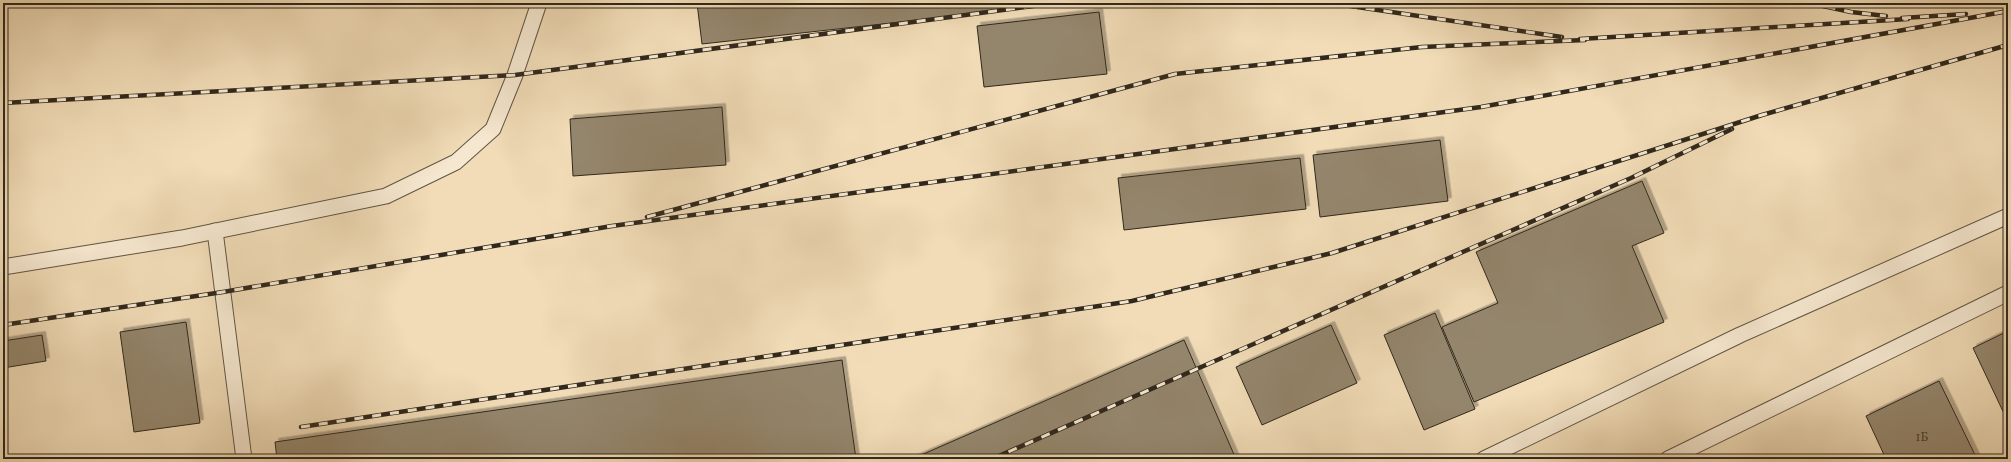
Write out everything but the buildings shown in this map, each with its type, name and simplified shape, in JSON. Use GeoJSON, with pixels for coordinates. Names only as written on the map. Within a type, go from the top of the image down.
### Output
{"type":"FeatureCollection","features":[{"type":"Feature","properties":{"kind":"lane"},"geometry":{"type":"LineString","coordinates":[[3,267],[215,231],[386,196],[456,162],[493,129],[515,75],[539,3]]}},
{"type":"Feature","properties":{"kind":"lane"},"geometry":{"type":"LineString","coordinates":[[1484,459],[1740,335],[2008,216]]}},
{"type":"Feature","properties":{"kind":"lane"},"geometry":{"type":"LineString","coordinates":[[215,231],[244,459]]}},
{"type":"Feature","properties":{"kind":"lane"},"geometry":{"type":"LineString","coordinates":[[1668,459],[2008,293]]}},
{"type":"Feature","properties":{"kind":"railway"},"geometry":{"type":"LineString","coordinates":[[3,103],[515,75],[1056,3]]}},
{"type":"Feature","properties":{"kind":"railway"},"geometry":{"type":"LineString","coordinates":[[1330,3],[1562,37]]}},
{"type":"Feature","properties":{"kind":"railway"},"geometry":{"type":"LineString","coordinates":[[1809,3],[1851,12],[1886,16]]}},
{"type":"Feature","properties":{"kind":"railway"},"geometry":{"type":"LineString","coordinates":[[3,325],[223,292],[612,226],[1481,107],[2008,11]]}},
{"type":"Feature","properties":{"kind":"railway"},"geometry":{"type":"LineString","coordinates":[[1902,18],[1966,14]]}},
{"type":"Feature","properties":{"kind":"railway"},"geometry":{"type":"LineString","coordinates":[[1580,39],[1908,19]]}},
{"type":"Feature","properties":{"kind":"railway"},"geometry":{"type":"LineString","coordinates":[[647,217],[1175,74],[1422,47],[1585,40]]}},
{"type":"Feature","properties":{"kind":"railway"},"geometry":{"type":"LineString","coordinates":[[301,427],[1132,301],[1332,253],[1762,115],[2008,45]]}},
{"type":"Feature","properties":{"kind":"railway"},"geometry":{"type":"LineString","coordinates":[[992,459],[1631,178],[1732,129]]}}]}
